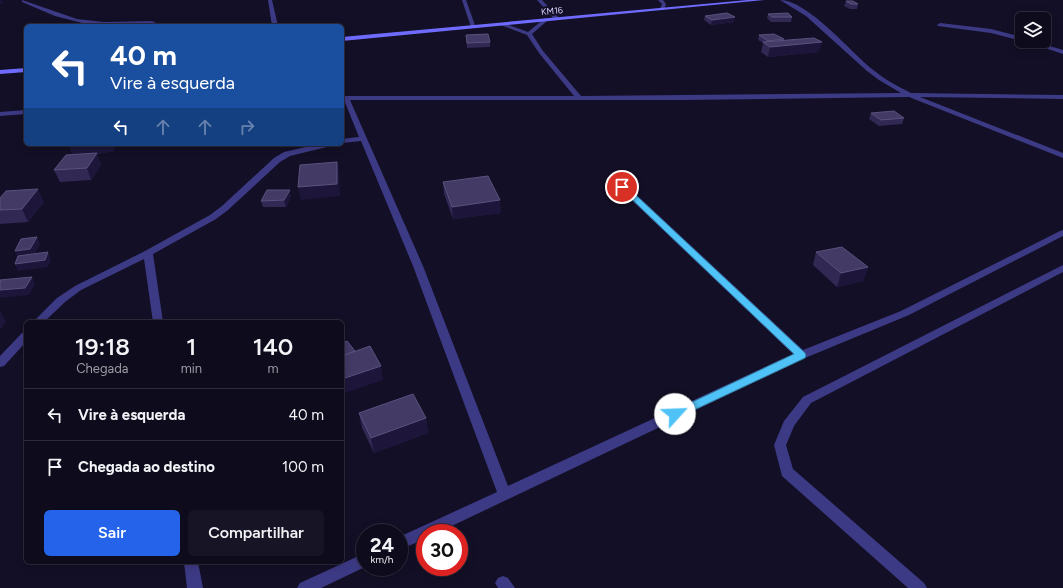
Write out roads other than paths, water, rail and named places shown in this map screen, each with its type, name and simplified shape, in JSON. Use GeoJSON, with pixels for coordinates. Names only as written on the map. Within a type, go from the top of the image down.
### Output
{"type":"FeatureCollection","features":[{"type":"Feature","properties":{"kind":"street"},"geometry":{"type":"LineString","coordinates":[[270,0],[275,24]]}},
{"type":"Feature","properties":{"kind":"street"},"geometry":{"type":"LineString","coordinates":[[464,0],[474,27]]}},
{"type":"Feature","properties":{"kind":"street"},"geometry":{"type":"LineString","coordinates":[[539,0],[557,19]]}},
{"type":"Feature","properties":{"kind":"street"},"geometry":{"type":"LineString","coordinates":[[660,0],[664,4],[662,9]]}},
{"type":"Feature","properties":{"kind":"street","name":"KM16"},"geometry":{"type":"LineString","coordinates":[[344,39],[763,0]]}},
{"type":"Feature","properties":{"kind":"street"},"geometry":{"type":"LineString","coordinates":[[782,0],[791,3],[810,16],[867,68],[906,95],[1063,156]]}},
{"type":"Feature","properties":{"kind":"street"},"geometry":{"type":"LineString","coordinates":[[24,1],[43,11],[77,21],[94,23],[155,24]]}},
{"type":"Feature","properties":{"kind":"street"},"geometry":{"type":"LineString","coordinates":[[529,34],[545,20]]}},
{"type":"Feature","properties":{"kind":"street"},"geometry":{"type":"LineString","coordinates":[[501,24],[529,34],[541,52],[579,98]]}},
{"type":"Feature","properties":{"kind":"street"},"geometry":{"type":"LineString","coordinates":[[940,25],[991,31],[1015,38]]}},
{"type":"Feature","properties":{"kind":"street"},"geometry":{"type":"LineString","coordinates":[[1050,48],[1063,52]]}},
{"type":"Feature","properties":{"kind":"street"},"geometry":{"type":"LineString","coordinates":[[0,72],[24,70]]}},
{"type":"Feature","properties":{"kind":"street"},"geometry":{"type":"LineString","coordinates":[[505,495],[418,266],[364,138],[344,98],[814,97],[906,95],[1063,97]]}},
{"type":"Feature","properties":{"kind":"street"},"geometry":{"type":"LineString","coordinates":[[0,114],[24,112]]}},
{"type":"Feature","properties":{"kind":"street"},"geometry":{"type":"LineString","coordinates":[[344,142],[364,138]]}},
{"type":"Feature","properties":{"kind":"street"},"geometry":{"type":"LineString","coordinates":[[40,320],[61,300],[78,288],[148,253],[213,217],[225,208],[277,160],[287,154],[320,146]]}},
{"type":"Feature","properties":{"kind":"street"},"geometry":{"type":"LineString","coordinates":[[622,187],[801,355]]}},
{"type":"Feature","properties":{"kind":"street"},"geometry":{"type":"LineString","coordinates":[[408,540],[801,355],[905,313],[1063,234]]}},
{"type":"Feature","properties":{"kind":"street"},"geometry":{"type":"LineString","coordinates":[[148,253],[158,320]]}},
{"type":"Feature","properties":{"kind":"street"},"geometry":{"type":"LineString","coordinates":[[919,588],[787,472],[780,445],[788,424],[807,400],[1063,268]]}},
{"type":"Feature","properties":{"kind":"street"},"geometry":{"type":"LineString","coordinates":[[0,363],[24,337]]}},
{"type":"Feature","properties":{"kind":"street"},"geometry":{"type":"LineString","coordinates":[[191,564],[195,588]]}},
{"type":"Feature","properties":{"kind":"street"},"geometry":{"type":"LineString","coordinates":[[305,588],[356,564]]}}]}
